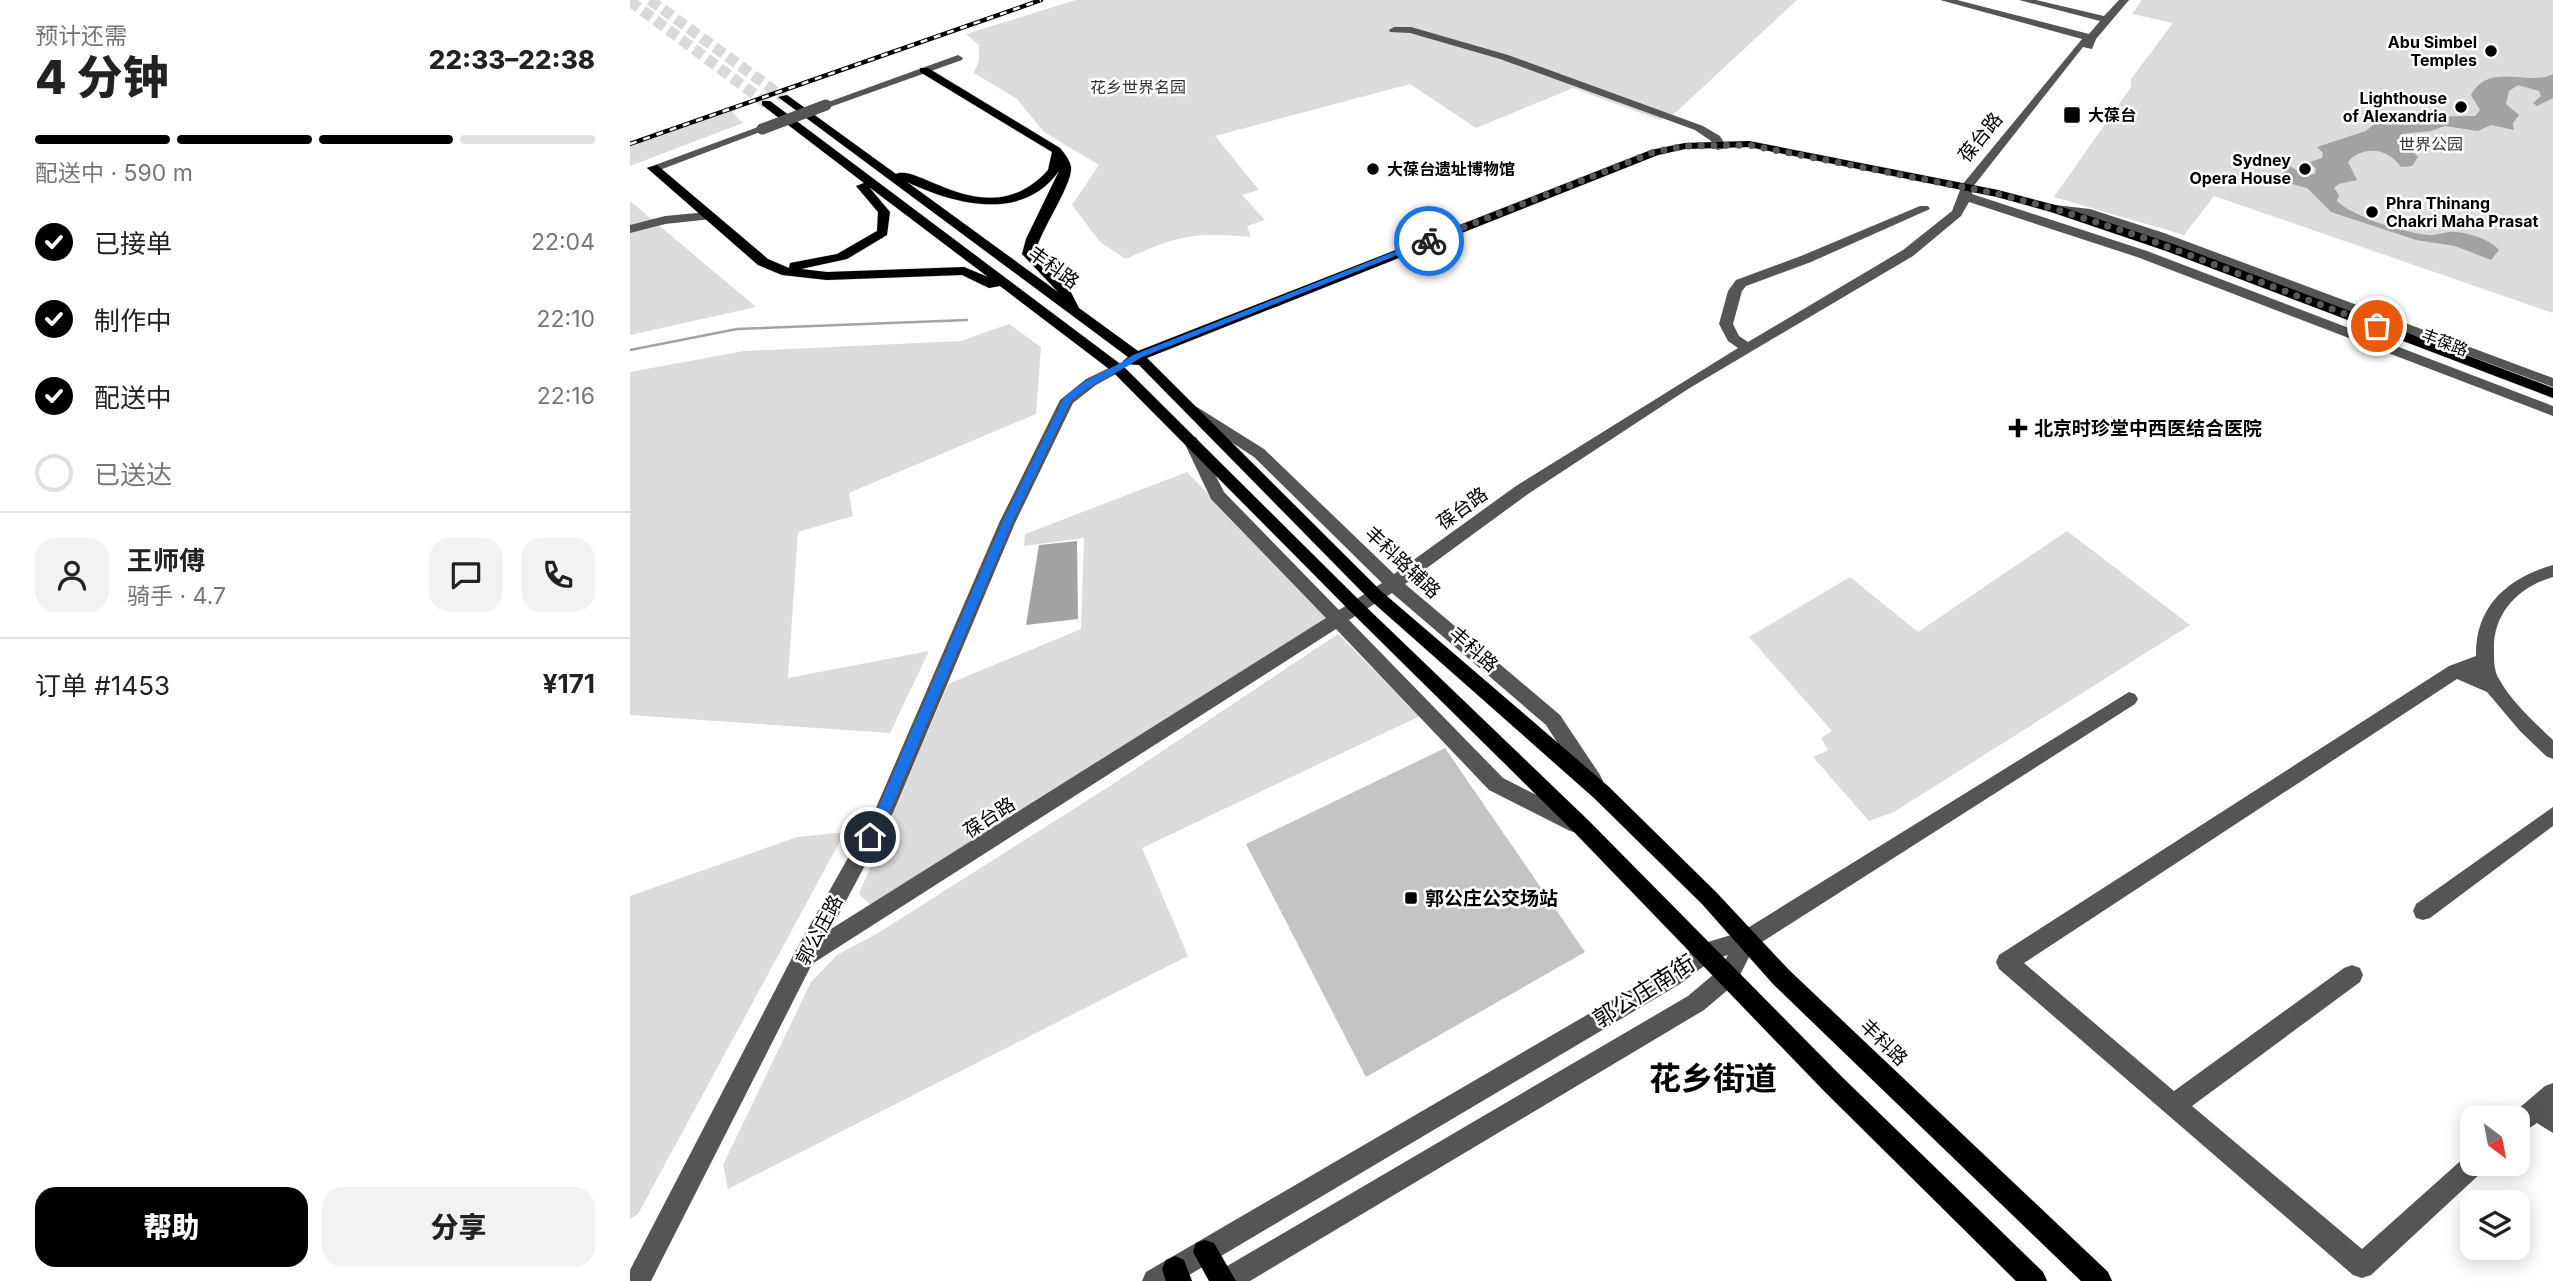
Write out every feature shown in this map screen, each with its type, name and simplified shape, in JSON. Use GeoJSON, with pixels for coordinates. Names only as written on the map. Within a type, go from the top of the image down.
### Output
{"type":"FeatureCollection","features":[{"type":"Feature","properties":{"kind":"main road"},"geometry":{"type":"LineString","coordinates":[[924,70],[1056,150],[1065,163],[1065,175],[1032,239],[1028,254],[1060,284],[1075,312]]}},
{"type":"Feature","properties":{"kind":"main road","name":"丰科路"},"geometry":{"type":"LineString","coordinates":[[783,97],[1140,359],[1375,595],[1601,792],[1709,898],[1781,977],[2098,1281]]}},
{"type":"Feature","properties":{"kind":"main road"},"geometry":{"type":"LineString","coordinates":[[766,103],[1118,369],[1356,607],[1582,827],[1676,925],[1706,952],[1769,1021],[2034,1281]]}},
{"type":"Feature","properties":{"kind":"main road"},"geometry":{"type":"LineString","coordinates":[[1118,369],[1641,164],[1678,153],[1721,146],[1968,191]]}},
{"type":"Feature","properties":{"kind":"main road"},"geometry":{"type":"LineString","coordinates":[[867,160],[950,197],[971,202],[1009,198],[1042,183],[1054,172],[1058,162],[1056,150]]}},
{"type":"Feature","properties":{"kind":"main road"},"geometry":{"type":"LineString","coordinates":[[763,262],[787,266],[827,262],[850,254],[883,232],[884,212],[848,165]]}},
{"type":"Feature","properties":{"kind":"main road"},"geometry":{"type":"LineString","coordinates":[[653,168],[763,262],[786,272],[809,276],[964,271],[1030,302]]}},
{"type":"Feature","properties":{"kind":"main road","name":"丰葆路"},"geometry":{"type":"LineString","coordinates":[[1968,191],[2055,209],[2161,244],[2553,393]]}},
{"type":"Feature","properties":{"kind":"main road","name":"丰葆路"},"geometry":{"type":"LineString","coordinates":[[1968,191],[2122,239],[2553,401]]}},
{"type":"Feature","properties":{"kind":"main road"},"geometry":{"type":"LineString","coordinates":[[1205,1252],[1225,1281]]}},
{"type":"Feature","properties":{"kind":"street"},"geometry":{"type":"LineString","coordinates":[[1945,0],[2091,38]]}},
{"type":"Feature","properties":{"kind":"street"},"geometry":{"type":"LineString","coordinates":[[2024,0],[2107,20]]}},
{"type":"Feature","properties":{"kind":"street","name":"葆台路"},"geometry":{"type":"LineString","coordinates":[[804,957],[939,874],[1393,584],[1522,490],[1683,386],[1908,253],[1957,213],[1968,191],[2069,75],[2089,46],[2091,38],[2123,0]]}},
{"type":"Feature","properties":{"kind":"street"},"geometry":{"type":"LineString","coordinates":[[1394,30],[1410,30],[1504,57],[1699,128],[1721,146]]}},
{"type":"Feature","properties":{"kind":"street"},"geometry":{"type":"LineString","coordinates":[[653,168],[958,58]]}},
{"type":"Feature","properties":{"kind":"street"},"geometry":{"type":"LineString","coordinates":[[1968,191],[2005,213],[2080,233],[2142,254],[2553,411]]}},
{"type":"Feature","properties":{"kind":"street"},"geometry":{"type":"LineString","coordinates":[[1747,348],[1733,338],[1726,324],[1735,290],[1741,283],[1806,260],[1924,209]]}},
{"type":"Feature","properties":{"kind":"street"},"geometry":{"type":"LineString","coordinates":[[2055,209],[2086,212],[2160,236],[2553,383]]}},
{"type":"Feature","properties":{"kind":"street"},"geometry":{"type":"LineString","coordinates":[[630,229],[665,220],[708,216]]}},
{"type":"Feature","properties":{"kind":"street","name":"郭公庄路"},"geometry":{"type":"LineString","coordinates":[[638,1281],[804,957],[883,813],[1007,523],[1067,400],[1091,382],[1118,369]]}},
{"type":"Feature","properties":{"kind":"street","name":"丰科路辅路"},"geometry":{"type":"LineString","coordinates":[[1189,408],[1259,453],[1393,584],[1553,720],[1601,792]]}},
{"type":"Feature","properties":{"kind":"street"},"geometry":{"type":"LineString","coordinates":[[1191,440],[1217,495],[1496,784],[1582,827]]}},
{"type":"Feature","properties":{"kind":"street"},"geometry":{"type":"LineString","coordinates":[[2553,571],[2537,574],[2507,593],[2485,631],[2488,676],[2511,708],[2553,751]]}},
{"type":"Feature","properties":{"kind":"street"},"geometry":{"type":"LineString","coordinates":[[2461,1176],[2362,1266],[2007,962],[2455,671],[2486,660]]}},
{"type":"Feature","properties":{"kind":"street"},"geometry":{"type":"LineString","coordinates":[[2455,671],[2496,687]]}},
{"type":"Feature","properties":{"kind":"street","name":"郭公庄南街"},"geometry":{"type":"LineString","coordinates":[[1170,1277],[1205,1252],[1671,977],[1706,952],[1747,940],[2129,699]]}},
{"type":"Feature","properties":{"kind":"street"},"geometry":{"type":"LineString","coordinates":[[2423,911],[2553,815]]}},
{"type":"Feature","properties":{"kind":"street"},"geometry":{"type":"LineString","coordinates":[[1225,1281],[1696,1003],[1728,976],[1747,940]]}},
{"type":"Feature","properties":{"kind":"street"},"geometry":{"type":"LineString","coordinates":[[2174,1105],[2352,975]]}},
{"type":"Feature","properties":{"kind":"street"},"geometry":{"type":"LineString","coordinates":[[2530,1117],[2548,1107]]}},
{"type":"Feature","properties":{"kind":"green space","name":"花乡世界名园"},"geometry":{"type":"Polygon","coordinates":[[[1076,0],[1797,0],[1674,114],[1660,120],[1573,88],[1476,128],[1410,84],[1215,136],[1259,190],[1242,195],[1265,220],[1247,226],[1251,237],[1187,237],[1126,259],[1100,242],[1072,205],[1099,165],[1044,132],[1017,99],[974,73],[979,60],[979,45],[966,34],[1076,0]]]}},
{"type":"Feature","properties":{"kind":"green space","name":"世界公园"},"geometry":{"type":"Polygon","coordinates":[[[2142,0],[2553,0],[2553,313],[2214,196],[2184,235],[2054,197],[2131,87],[2131,79],[2173,23],[2132,14],[2142,0]]]}},
{"type":"Feature","properties":{"kind":"green space"},"geometry":{"type":"Polygon","coordinates":[[[731,111],[743,123],[630,166],[630,146],[731,111]]]}},
{"type":"Feature","properties":{"kind":"green space"},"geometry":{"type":"Polygon","coordinates":[[[630,201],[756,307],[630,335],[630,201]]]}},
{"type":"Feature","properties":{"kind":"green space"},"geometry":{"type":"Polygon","coordinates":[[[1009,324],[1041,347],[1036,414],[849,493],[853,516],[798,532],[788,678],[929,651],[890,733],[630,715],[630,372],[744,351],[961,341],[1009,324]]]}},
{"type":"Feature","properties":{"kind":"green space"},"geometry":{"type":"Polygon","coordinates":[[[1187,472],[1328,618],[874,908],[859,894],[948,684],[1081,629],[1084,538],[1024,546],[1025,534],[1187,472]]]}},
{"type":"Feature","properties":{"kind":"green space"},"geometry":{"type":"Polygon","coordinates":[[[2067,531],[2190,625],[1894,812],[1869,821],[1813,757],[1828,750],[1821,738],[1832,731],[1749,637],[1850,577],[1918,632],[2067,531]]]}},
{"type":"Feature","properties":{"kind":"green space"},"geometry":{"type":"Polygon","coordinates":[[[1338,634],[1420,716],[1142,848],[1188,956],[728,1189],[723,1165],[811,982],[837,955],[878,933],[1110,786],[1338,634]]]}},
{"type":"Feature","properties":{"kind":"green space"},"geometry":{"type":"Polygon","coordinates":[[[845,832],[638,1214],[630,1219],[630,896],[797,837],[845,832]]]}},
{"type":"Feature","properties":{"kind":"shaded area"},"geometry":{"type":"Polygon","coordinates":[[[2553,74],[2553,98],[2537,106],[2533,103],[2541,96],[2539,91],[2518,85],[2509,91],[2506,104],[2519,115],[2513,123],[2514,130],[2491,125],[2478,131],[2445,126],[2431,131],[2402,134],[2402,140],[2418,157],[2412,166],[2401,167],[2389,156],[2368,151],[2348,162],[2357,180],[2339,184],[2334,188],[2339,195],[2337,201],[2355,213],[2380,223],[2418,233],[2431,235],[2455,232],[2485,240],[2499,250],[2491,260],[2455,246],[2416,240],[2331,212],[2307,188],[2286,180],[2283,174],[2287,164],[2304,175],[2315,174],[2316,168],[2307,163],[2322,158],[2323,153],[2317,147],[2366,131],[2380,119],[2475,116],[2480,110],[2471,95],[2488,79],[2532,78],[2553,74]]]}},
{"type":"Feature","properties":{"kind":"shaded area"},"geometry":{"type":"Polygon","coordinates":[[[1077,541],[1078,619],[1026,625],[1039,545],[1077,541]]]}},
{"type":"Feature","properties":{"kind":"building","name":"郭公庄公交场站"},"geometry":{"type":"Polygon","coordinates":[[[1445,748],[1585,952],[1366,1077],[1246,844],[1445,748]]]}},
{"type":"Feature","properties":{"kind":"waterway"},"geometry":{"type":"LineString","coordinates":[[630,350],[737,329],[967,320]]}},
{"type":"Feature","properties":{"kind":"tunnel"},"geometry":{"type":"LineString","coordinates":[[650,0],[783,97]]}},
{"type":"Feature","properties":{"kind":"tunnel"},"geometry":{"type":"LineString","coordinates":[[630,1],[766,103]]}},
{"type":"Feature","properties":{"kind":"railway"},"geometry":{"type":"LineString","coordinates":[[630,144],[1041,0]]}},
{"type":"Feature","properties":{"kind":"way so far"},"geometry":{"type":"LineString","coordinates":[[1429,241],[1654,152],[1720,143],[1749,145],[1787,150],[1998,194],[2055,209],[2155,242],[2377,326]]}},
{"type":"Feature","properties":{"kind":"place","name":"Abu Simbel Temples"},"geometry":{"type":"Point","coordinates":[2491,51]}},
{"type":"Feature","properties":{"kind":"place","name":"Lighthouse of Alexandria"},"geometry":{"type":"Point","coordinates":[2461,107]}},
{"type":"Feature","properties":{"kind":"place","name":"大葆台"},"geometry":{"type":"Point","coordinates":[2072,115]}},
{"type":"Feature","properties":{"kind":"place","name":"大葆台遗址博物馆"},"geometry":{"type":"Point","coordinates":[1373,169]}},
{"type":"Feature","properties":{"kind":"place","name":"Sydney Opera House"},"geometry":{"type":"Point","coordinates":[2305,169]}},
{"type":"Feature","properties":{"kind":"place","name":"Phra Thinang Chakri Maha Prasat"},"geometry":{"type":"Point","coordinates":[2372,212]}},
{"type":"Feature","properties":{"kind":"place","name":"北京时珍堂中西医结合医院"},"geometry":{"type":"Point","coordinates":[2018,428]}},
{"type":"Feature","properties":{"kind":"place","name":"郭公庄公交场站"},"geometry":{"type":"Point","coordinates":[1411,898]}},
{"type":"Feature","properties":{"kind":"district","name":"花乡街道"},"geometry":{"type":"Point","coordinates":[1713,1079]}},
{"type":"Feature","properties":{"kind":"route"},"geometry":{"type":"LineString","coordinates":[[870,837],[883,813],[1007,523],[1067,400],[1077,390],[1118,369],[1136,356],[1429,241]]}}]}
